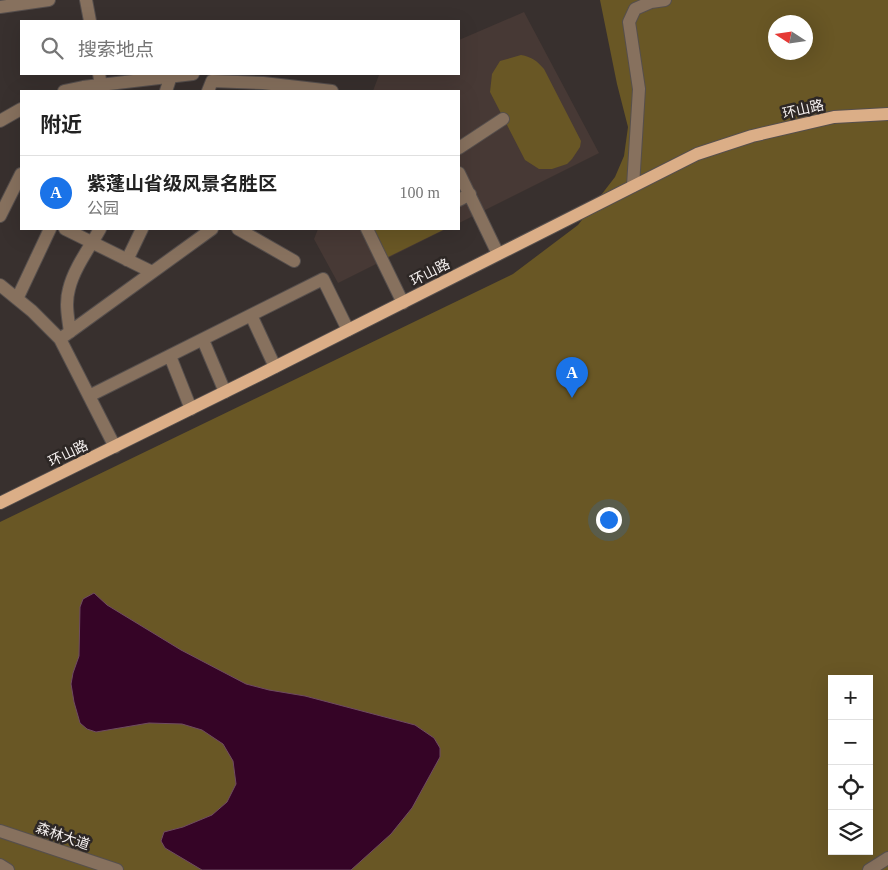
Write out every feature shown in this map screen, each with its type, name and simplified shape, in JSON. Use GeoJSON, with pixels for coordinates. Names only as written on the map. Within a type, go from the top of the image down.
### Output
{"type":"FeatureCollection","features":[{"type":"Feature","properties":{"kind":"main road","name":"环山路"},"geometry":{"type":"LineString","coordinates":[[0,503],[276,367],[697,154],[752,136],[834,117],[888,114]]}},
{"type":"Feature","properties":{"kind":"street"},"geometry":{"type":"LineString","coordinates":[[0,7],[49,0]]}},
{"type":"Feature","properties":{"kind":"street"},"geometry":{"type":"LineString","coordinates":[[86,0],[90,20]]}},
{"type":"Feature","properties":{"kind":"street"},"geometry":{"type":"LineString","coordinates":[[633,186],[639,89],[629,22],[635,9],[651,2],[665,0]]}},
{"type":"Feature","properties":{"kind":"street"},"geometry":{"type":"LineString","coordinates":[[69,90],[100,84],[182,75]]}},
{"type":"Feature","properties":{"kind":"street"},"geometry":{"type":"LineString","coordinates":[[166,90],[171,76]]}},
{"type":"Feature","properties":{"kind":"street"},"geometry":{"type":"LineString","coordinates":[[208,90],[212,81],[254,87],[311,90]]}},
{"type":"Feature","properties":{"kind":"street"},"geometry":{"type":"LineString","coordinates":[[0,121],[20,110]]}},
{"type":"Feature","properties":{"kind":"street"},"geometry":{"type":"LineString","coordinates":[[460,147],[503,119]]}},
{"type":"Feature","properties":{"kind":"street"},"geometry":{"type":"LineString","coordinates":[[0,216],[20,176]]}},
{"type":"Feature","properties":{"kind":"street"},"geometry":{"type":"LineString","coordinates":[[460,177],[464,197],[498,254]]}},
{"type":"Feature","properties":{"kind":"street"},"geometry":{"type":"LineString","coordinates":[[17,299],[50,230]]}},
{"type":"Feature","properties":{"kind":"street"},"geometry":{"type":"LineString","coordinates":[[68,230],[152,272]]}},
{"type":"Feature","properties":{"kind":"street"},"geometry":{"type":"LineString","coordinates":[[100,230],[69,287],[65,336],[89,396],[115,447]]}},
{"type":"Feature","properties":{"kind":"street"},"geometry":{"type":"LineString","coordinates":[[127,260],[142,230]]}},
{"type":"Feature","properties":{"kind":"street"},"geometry":{"type":"LineString","coordinates":[[65,336],[211,230]]}},
{"type":"Feature","properties":{"kind":"street"},"geometry":{"type":"LineString","coordinates":[[240,230],[294,260]]}},
{"type":"Feature","properties":{"kind":"street"},"geometry":{"type":"LineString","coordinates":[[367,230],[403,303]]}},
{"type":"Feature","properties":{"kind":"street"},"geometry":{"type":"LineString","coordinates":[[89,396],[323,279],[348,330]]}},
{"type":"Feature","properties":{"kind":"street"},"geometry":{"type":"LineString","coordinates":[[1,288],[65,336]]}},
{"type":"Feature","properties":{"kind":"street"},"geometry":{"type":"LineString","coordinates":[[251,315],[276,367]]}},
{"type":"Feature","properties":{"kind":"street"},"geometry":{"type":"LineString","coordinates":[[203,340],[225,392]]}},
{"type":"Feature","properties":{"kind":"street"},"geometry":{"type":"LineString","coordinates":[[170,356],[192,409]]}},
{"type":"Feature","properties":{"kind":"street","name":"森林大道"},"geometry":{"type":"LineString","coordinates":[[0,831],[117,870]]}},
{"type":"Feature","properties":{"kind":"street"},"geometry":{"type":"LineString","coordinates":[[869,870],[888,858]]}},
{"type":"Feature","properties":{"kind":"street"},"geometry":{"type":"LineString","coordinates":[[0,865],[8,870]]}},
{"type":"Feature","properties":{"kind":"shaded area"},"geometry":{"type":"Polygon","coordinates":[[[600,0],[888,0],[888,870],[0,870],[0,522],[513,274],[578,225],[615,177],[624,156],[628,127],[600,0]]]}},
{"type":"Feature","properties":{"kind":"shaded area"},"geometry":{"type":"Polygon","coordinates":[[[524,12],[599,153],[460,222],[460,90],[373,90],[379,75],[460,75],[460,40],[524,12]]]}},
{"type":"Feature","properties":{"kind":"shaded area"},"geometry":{"type":"Polygon","coordinates":[[[521,55],[534,60],[544,69],[581,141],[580,147],[567,164],[552,169],[539,169],[525,160],[490,92],[492,74],[500,61],[521,55]]]}},
{"type":"Feature","properties":{"kind":"shaded area"},"geometry":{"type":"Polygon","coordinates":[[[318,230],[444,230],[338,283],[314,239],[318,230]]]}},
{"type":"Feature","properties":{"kind":"shaded area"},"geometry":{"type":"Polygon","coordinates":[[[371,230],[443,230],[384,259],[371,230]]]}},
{"type":"Feature","properties":{"kind":"shaded area"},"geometry":{"type":"Polygon","coordinates":[[[94,593],[107,605],[181,650],[246,684],[305,696],[415,725],[434,738],[440,748],[440,757],[412,808],[391,834],[351,870],[202,870],[165,848],[161,841],[164,832],[183,827],[212,815],[227,802],[236,784],[233,761],[223,744],[202,730],[182,724],[149,723],[96,732],[87,729],[80,723],[71,684],[79,656],[80,607],[83,599],[94,593]]]}},
{"type":"Feature","properties":{"kind":"place","name":"紫蓬山省级风景名胜区"},"geometry":{"type":"Point","coordinates":[572,398]}}]}
